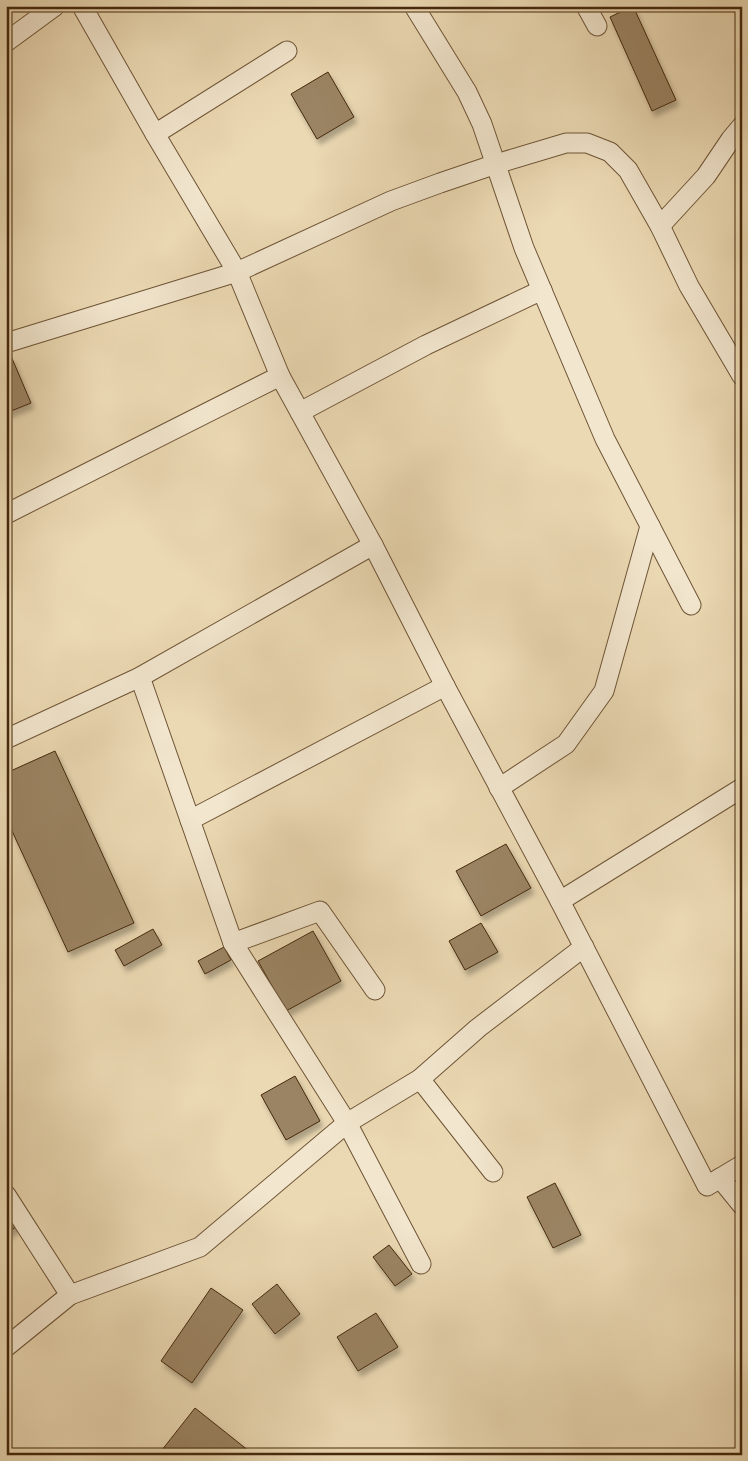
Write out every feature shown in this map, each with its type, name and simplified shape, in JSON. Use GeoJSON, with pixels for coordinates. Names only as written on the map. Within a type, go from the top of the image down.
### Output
{"type":"FeatureCollection","features":[{"type":"Feature","properties":{"kind":"street"},"geometry":{"type":"LineString","coordinates":[[6,42],[54,6]]}},
{"type":"Feature","properties":{"kind":"street"},"geometry":{"type":"LineString","coordinates":[[82,6],[237,272],[280,376],[373,545],[707,1186],[742,1165]]}},
{"type":"Feature","properties":{"kind":"street"},"geometry":{"type":"LineString","coordinates":[[414,6],[467,92],[482,124],[524,248],[605,439],[691,605]]}},
{"type":"Feature","properties":{"kind":"street"},"geometry":{"type":"LineString","coordinates":[[586,6],[597,26]]}},
{"type":"Feature","properties":{"kind":"street"},"geometry":{"type":"LineString","coordinates":[[155,134],[288,51]]}},
{"type":"Feature","properties":{"kind":"street"},"geometry":{"type":"LineString","coordinates":[[660,226],[706,176],[730,139],[742,126]]}},
{"type":"Feature","properties":{"kind":"street"},"geometry":{"type":"LineString","coordinates":[[6,343],[237,272],[391,202],[496,164],[566,142],[587,143],[610,152],[628,170],[660,226],[690,286],[742,376]]}},
{"type":"Feature","properties":{"kind":"street"},"geometry":{"type":"LineString","coordinates":[[300,412],[426,345],[542,290]]}},
{"type":"Feature","properties":{"kind":"street"},"geometry":{"type":"LineString","coordinates":[[6,514],[280,376]]}},
{"type":"Feature","properties":{"kind":"street"},"geometry":{"type":"LineString","coordinates":[[500,788],[566,744],[604,691],[650,526]]}},
{"type":"Feature","properties":{"kind":"street"},"geometry":{"type":"LineString","coordinates":[[6,739],[140,677],[373,545]]}},
{"type":"Feature","properties":{"kind":"street"},"geometry":{"type":"LineString","coordinates":[[140,677],[233,943],[347,1123],[421,1264]]}},
{"type":"Feature","properties":{"kind":"street"},"geometry":{"type":"LineString","coordinates":[[190,820],[445,686]]}},
{"type":"Feature","properties":{"kind":"street"},"geometry":{"type":"LineString","coordinates":[[560,901],[742,788]]}},
{"type":"Feature","properties":{"kind":"street"},"geometry":{"type":"LineString","coordinates":[[233,943],[320,911],[374,990]]}},
{"type":"Feature","properties":{"kind":"street"},"geometry":{"type":"LineString","coordinates":[[6,1347],[70,1295],[200,1247],[347,1123],[420,1079],[478,1028],[584,947]]}},
{"type":"Feature","properties":{"kind":"street"},"geometry":{"type":"LineString","coordinates":[[420,1079],[493,1172]]}},
{"type":"Feature","properties":{"kind":"street"},"geometry":{"type":"LineString","coordinates":[[720,1178],[742,1205]]}},
{"type":"Feature","properties":{"kind":"street"},"geometry":{"type":"LineString","coordinates":[[6,1195],[70,1295]]}},
{"type":"Feature","properties":{"kind":"building"},"geometry":{"type":"Polygon","coordinates":[[[633,6],[676,100],[652,111],[610,17],[633,6]]]}},
{"type":"Feature","properties":{"kind":"building"},"geometry":{"type":"Polygon","coordinates":[[[328,72],[354,117],[317,139],[291,94],[328,72]]]}},
{"type":"Feature","properties":{"kind":"building"},"geometry":{"type":"Polygon","coordinates":[[[11,356],[31,403],[6,413],[6,359],[11,356]]]}},
{"type":"Feature","properties":{"kind":"building"},"geometry":{"type":"Polygon","coordinates":[[[55,751],[134,923],[68,952],[6,818],[6,773],[55,751]]]}},
{"type":"Feature","properties":{"kind":"building"},"geometry":{"type":"Polygon","coordinates":[[[506,844],[531,888],[481,916],[456,871],[506,844]]]}},
{"type":"Feature","properties":{"kind":"building"},"geometry":{"type":"Polygon","coordinates":[[[481,923],[498,952],[465,970],[449,941],[481,923]]]}},
{"type":"Feature","properties":{"kind":"building"},"geometry":{"type":"Polygon","coordinates":[[[153,929],[162,945],[124,966],[115,950],[153,929]]]}},
{"type":"Feature","properties":{"kind":"building"},"geometry":{"type":"Polygon","coordinates":[[[313,931],[341,981],[286,1011],[258,961],[313,931]]]}},
{"type":"Feature","properties":{"kind":"building"},"geometry":{"type":"Polygon","coordinates":[[[224,947],[231,960],[205,974],[198,961],[224,947]]]}},
{"type":"Feature","properties":{"kind":"building"},"geometry":{"type":"Polygon","coordinates":[[[295,1076],[320,1121],[286,1140],[261,1095],[295,1076]]]}},
{"type":"Feature","properties":{"kind":"building"},"geometry":{"type":"Polygon","coordinates":[[[555,1183],[581,1235],[553,1248],[527,1197],[555,1183]]]}},
{"type":"Feature","properties":{"kind":"building"},"geometry":{"type":"Polygon","coordinates":[[[6,1204],[20,1224],[6,1234],[6,1204]]]}},
{"type":"Feature","properties":{"kind":"building"},"geometry":{"type":"Polygon","coordinates":[[[389,1245],[412,1274],[395,1286],[373,1257],[389,1245]]]}},
{"type":"Feature","properties":{"kind":"building"},"geometry":{"type":"Polygon","coordinates":[[[277,1284],[300,1314],[275,1334],[252,1304],[277,1284]]]}},
{"type":"Feature","properties":{"kind":"building"},"geometry":{"type":"Polygon","coordinates":[[[211,1288],[243,1310],[192,1383],[161,1361],[211,1288]]]}},
{"type":"Feature","properties":{"kind":"building"},"geometry":{"type":"Polygon","coordinates":[[[376,1313],[398,1347],[358,1371],[337,1337],[376,1313]]]}},
{"type":"Feature","properties":{"kind":"building"},"geometry":{"type":"Polygon","coordinates":[[[195,1408],[254,1455],[158,1455],[195,1408]]]}}]}
